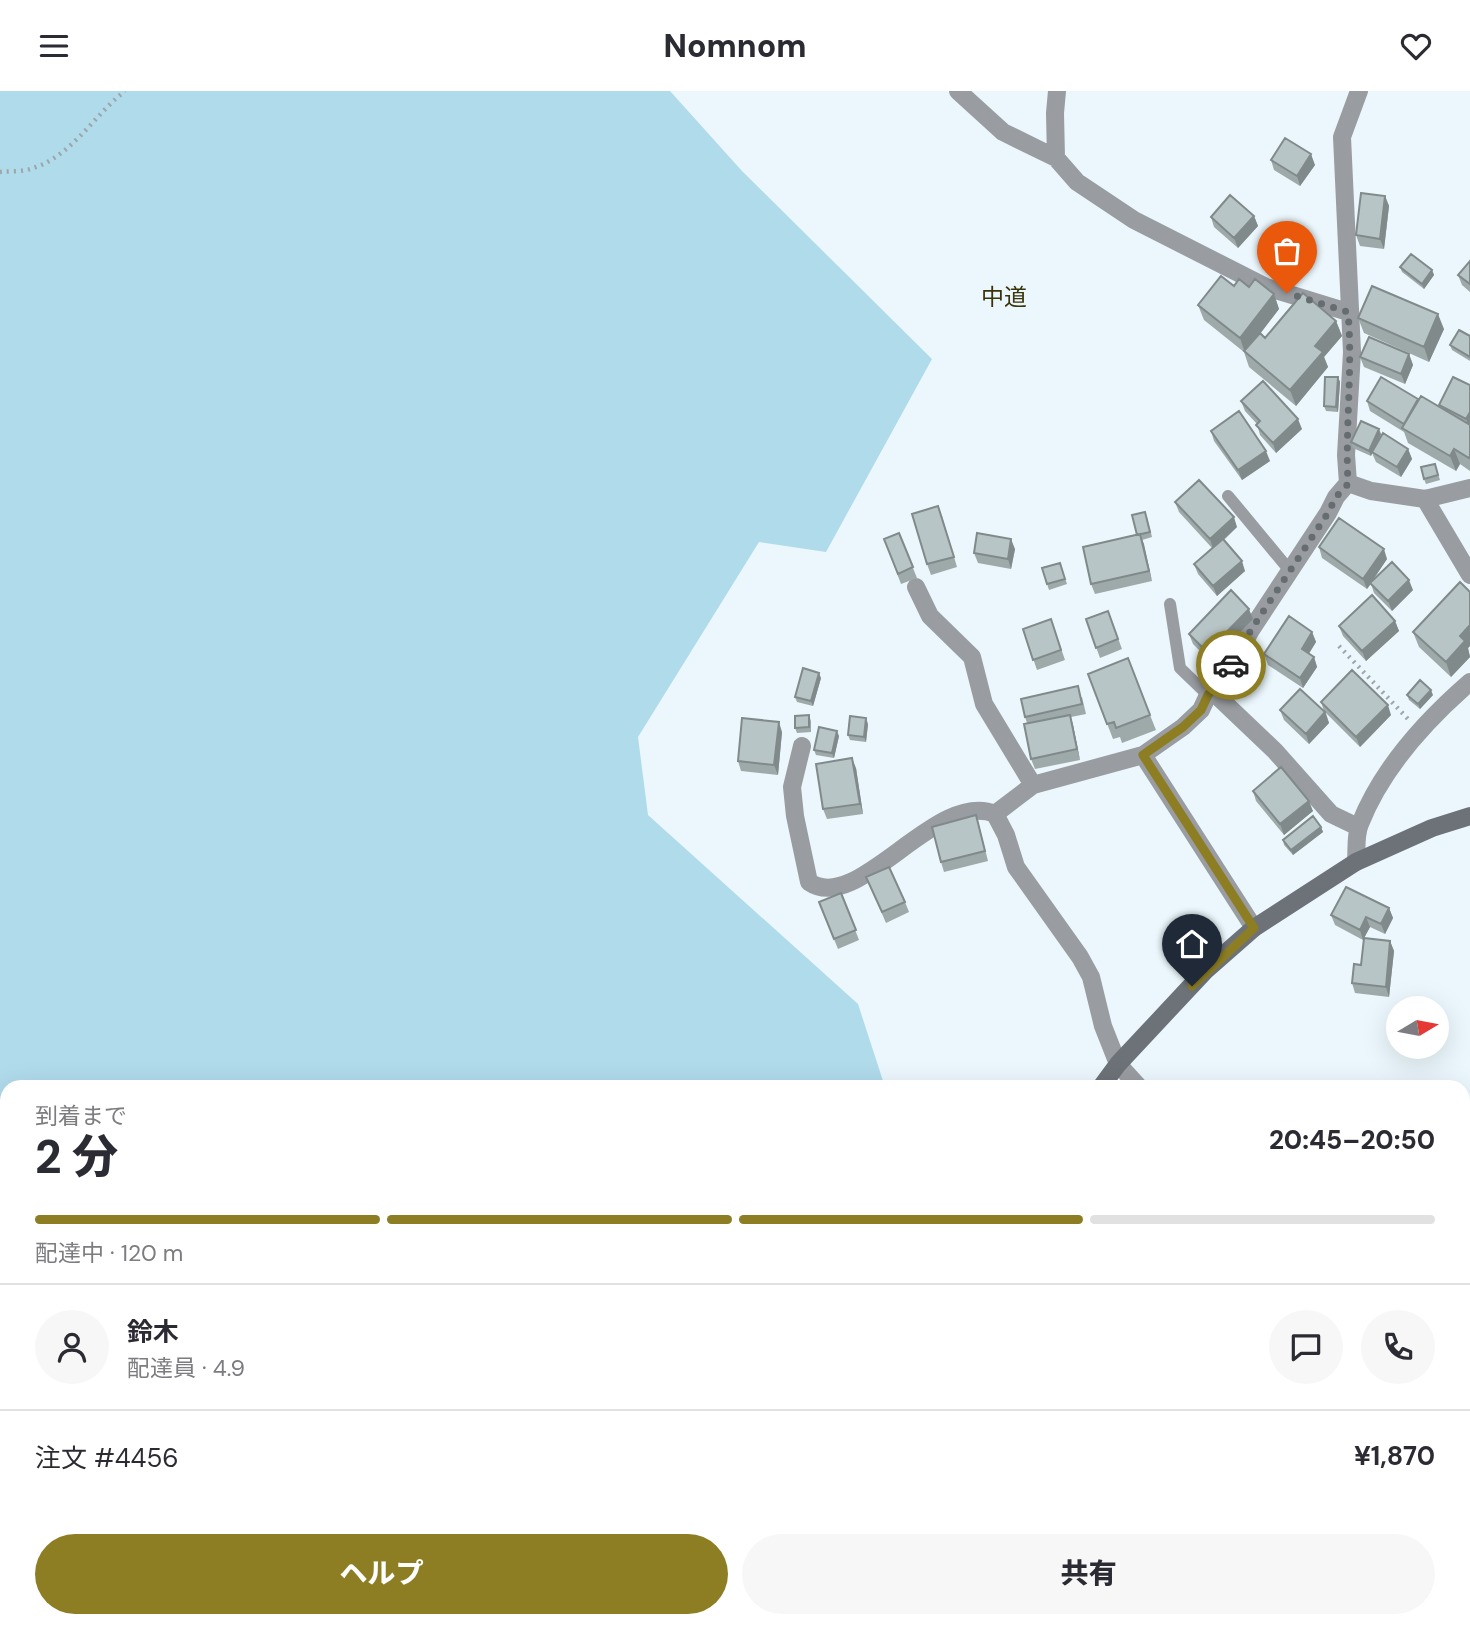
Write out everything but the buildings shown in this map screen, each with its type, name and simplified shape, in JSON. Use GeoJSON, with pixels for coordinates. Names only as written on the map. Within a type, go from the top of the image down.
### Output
{"type":"FeatureCollection","features":[{"type":"Feature","properties":{"kind":"main road"},"geometry":{"type":"LineString","coordinates":[[1106,1080],[1118,1063],[1205,971],[1254,928],[1356,862],[1432,828],[1470,816]]}},
{"type":"Feature","properties":{"kind":"street"},"geometry":{"type":"LineString","coordinates":[[958,91],[1003,132],[1056,158],[1077,182],[1134,221],[1266,287],[1348,312]]}},
{"type":"Feature","properties":{"kind":"street"},"geometry":{"type":"LineString","coordinates":[[1056,158],[1057,91]]}},
{"type":"Feature","properties":{"kind":"street"},"geometry":{"type":"LineString","coordinates":[[995,814],[1033,785],[1143,755],[1183,727],[1201,710],[1210,693],[1225,676],[1251,630],[1291,572],[1336,497],[1348,484],[1346,455],[1352,352],[1348,312],[1342,137],[1359,91]]}},
{"type":"Feature","properties":{"kind":"street"},"geometry":{"type":"LineString","coordinates":[[1348,484],[1371,491],[1424,499],[1470,488]]}},
{"type":"Feature","properties":{"kind":"street"},"geometry":{"type":"LineString","coordinates":[[1424,499],[1470,575]]}},
{"type":"Feature","properties":{"kind":"street"},"geometry":{"type":"LineString","coordinates":[[916,587],[930,616],[972,657],[984,704],[1033,785]]}},
{"type":"Feature","properties":{"kind":"street"},"geometry":{"type":"LineString","coordinates":[[1356,862],[1358,827],[1382,782],[1419,731],[1470,682]]}},
{"type":"Feature","properties":{"kind":"street"},"geometry":{"type":"LineString","coordinates":[[1210,693],[1275,751],[1331,814],[1358,827]]}},
{"type":"Feature","properties":{"kind":"street"},"geometry":{"type":"LineString","coordinates":[[802,746],[792,787],[795,816],[809,882],[815,886],[833,886],[855,880],[882,864],[926,831],[961,813],[985,810],[995,814],[1006,835],[1016,867],[1080,957],[1091,977],[1103,1026],[1118,1063],[1133,1080]]}},
{"type":"Feature","properties":{"kind":"street"},"geometry":{"type":"LineString","coordinates":[[1143,755],[1254,928]]}},
{"type":"Feature","properties":{"kind":"lane"},"geometry":{"type":"LineString","coordinates":[[1228,496],[1291,572]]}},
{"type":"Feature","properties":{"kind":"lane"},"geometry":{"type":"LineString","coordinates":[[1170,604],[1180,668],[1210,693]]}},
{"type":"Feature","properties":{"kind":"path"},"geometry":{"type":"LineString","coordinates":[[0,172],[33,169],[70,147],[125,91]]}},
{"type":"Feature","properties":{"kind":"path"},"geometry":{"type":"LineString","coordinates":[[1339,646],[1419,731]]}},
{"type":"Feature","properties":{"kind":"shaded area"},"geometry":{"type":"Polygon","coordinates":[[[0,91],[670,91],[742,171],[932,359],[826,552],[759,542],[638,737],[648,815],[858,1004],[883,1080],[0,1080],[0,91]]]}},
{"type":"Feature","properties":{"kind":"way so far"},"geometry":{"type":"LineString","coordinates":[[1231,665],[1336,497],[1348,484],[1346,455],[1352,352],[1348,312],[1287,293]]}},
{"type":"Feature","properties":{"kind":"district","name":"中道"},"geometry":{"type":"Point","coordinates":[1004,297]}},
{"type":"Feature","properties":{"kind":"route"},"geometry":{"type":"LineString","coordinates":[[1192,986],[1254,928],[1143,755],[1183,727],[1201,710],[1208,695],[1231,665]]}}]}
